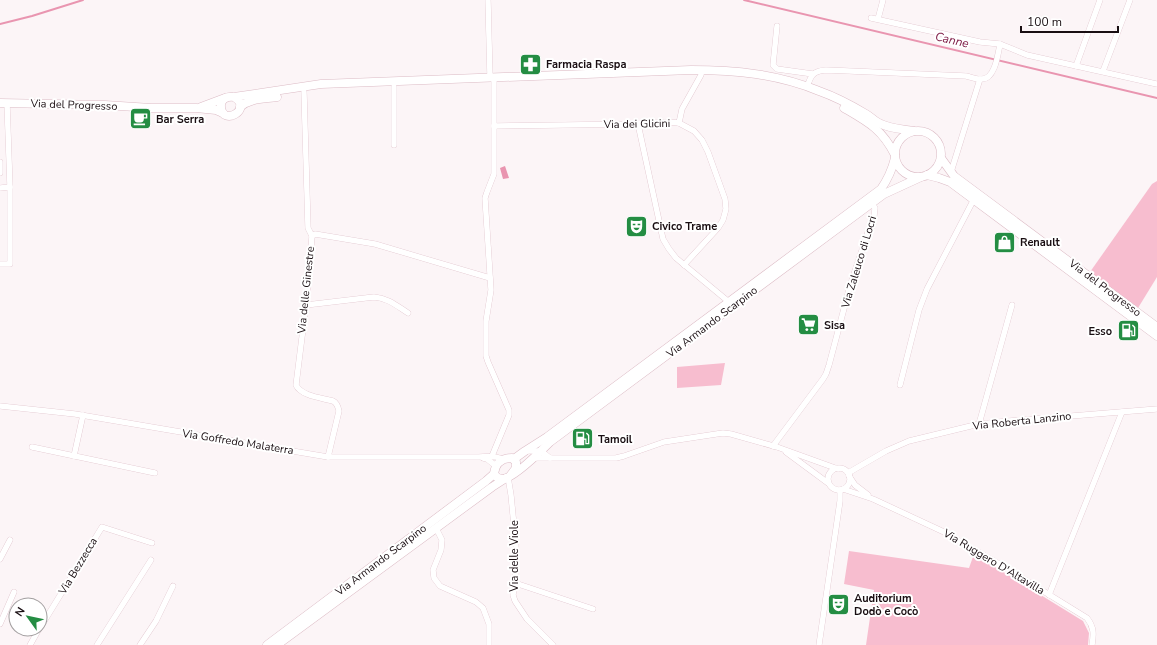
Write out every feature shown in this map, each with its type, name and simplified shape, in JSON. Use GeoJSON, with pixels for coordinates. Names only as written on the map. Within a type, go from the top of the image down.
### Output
{"type":"FeatureCollection","features":[{"type":"Feature","properties":{"kind":"street"},"geometry":{"type":"LineString","coordinates":[[488,0],[494,126],[494,174],[485,198],[490,278],[486,321],[486,356],[509,410],[509,415],[492,456]]}},
{"type":"Feature","properties":{"kind":"street"},"geometry":{"type":"LineString","coordinates":[[878,19],[883,0]]}},
{"type":"Feature","properties":{"kind":"street"},"geometry":{"type":"LineString","coordinates":[[1076,66],[1100,0]]}},
{"type":"Feature","properties":{"kind":"street"},"geometry":{"type":"LineString","coordinates":[[1102,71],[1130,0]]}},
{"type":"Feature","properties":{"kind":"street"},"geometry":{"type":"LineString","coordinates":[[871,18],[980,42],[1000,44],[1027,54],[1157,84]]}},
{"type":"Feature","properties":{"kind":"street"},"geometry":{"type":"LineString","coordinates":[[777,26],[773,65],[777,69],[813,74]]}},
{"type":"Feature","properties":{"kind":"street"},"geometry":{"type":"LineString","coordinates":[[807,87],[813,74],[818,71],[826,70],[966,76],[983,80],[993,72],[1000,44]]}},
{"type":"Feature","properties":{"kind":"street"},"geometry":{"type":"LineString","coordinates":[[196,108],[216,110],[229,116],[234,116],[240,107],[250,101],[322,90],[394,87],[492,80],[713,70],[756,73],[807,87],[841,101],[881,124],[894,128],[929,133],[939,144],[941,158],[934,171],[924,176],[914,177],[907,175],[897,164],[895,156],[886,139],[877,129],[839,105],[797,89],[755,78],[734,76],[701,75],[492,80],[321,84],[229,97],[196,108]]}},
{"type":"Feature","properties":{"kind":"street"},"geometry":{"type":"LineString","coordinates":[[679,123],[682,109],[701,75]]}},
{"type":"Feature","properties":{"kind":"street"},"geometry":{"type":"LineString","coordinates":[[951,172],[980,79]]}},
{"type":"Feature","properties":{"kind":"street"},"geometry":{"type":"LineString","coordinates":[[394,87],[394,145]]}},
{"type":"Feature","properties":{"kind":"street","name":"Via delle Ginestre"},"geometry":{"type":"LineString","coordinates":[[304,92],[308,228],[312,236],[306,305],[296,386],[297,389],[304,394],[333,401],[339,407],[328,457]]}},
{"type":"Feature","properties":{"kind":"street"},"geometry":{"type":"LineString","coordinates":[[234,97],[239,101],[240,107]]}},
{"type":"Feature","properties":{"kind":"street"},"geometry":{"type":"LineString","coordinates":[[223,113],[221,104],[225,98]]}},
{"type":"Feature","properties":{"kind":"street"},"geometry":{"type":"LineString","coordinates":[[0,264],[10,264],[10,187],[4,103]]}},
{"type":"Feature","properties":{"kind":"street","name":"Via del Progresso"},"geometry":{"type":"LineString","coordinates":[[4,103],[196,108]]}},
{"type":"Feature","properties":{"kind":"street","name":"Via dei Glicini"},"geometry":{"type":"LineString","coordinates":[[494,126],[638,124],[668,122],[679,123],[694,131],[702,140],[709,154],[725,199],[726,209],[723,220],[718,228],[684,265]]}},
{"type":"Feature","properties":{"kind":"street"},"geometry":{"type":"LineString","coordinates":[[638,124],[663,239],[672,253],[684,265],[729,302]]}},
{"type":"Feature","properties":{"kind":"street"},"geometry":{"type":"LineString","coordinates":[[895,156],[895,148],[898,142],[902,137],[914,131]]}},
{"type":"Feature","properties":{"kind":"street","name":"Via Armando Scarpino"},"geometry":{"type":"LineString","coordinates":[[514,459],[547,437],[880,189],[891,173],[895,156]]}},
{"type":"Feature","properties":{"kind":"street","name":"Via del Progresso"},"geometry":{"type":"LineString","coordinates":[[941,158],[954,176],[1157,327]]}},
{"type":"Feature","properties":{"kind":"street"},"geometry":{"type":"LineString","coordinates":[[0,162],[0,173]]}},
{"type":"Feature","properties":{"kind":"street","name":"Via Armando Scarpino"},"geometry":{"type":"LineString","coordinates":[[278,645],[492,487],[534,458],[550,442],[884,194],[924,176]]}},
{"type":"Feature","properties":{"kind":"street","name":"Via del Progresso"},"geometry":{"type":"LineString","coordinates":[[924,176],[940,178],[950,182],[1157,336]]}},
{"type":"Feature","properties":{"kind":"street"},"geometry":{"type":"LineString","coordinates":[[0,188],[10,187]]}},
{"type":"Feature","properties":{"kind":"street"},"geometry":{"type":"LineString","coordinates":[[900,385],[919,310],[927,289],[974,200]]}},
{"type":"Feature","properties":{"kind":"street","name":"Via Zaleuco di Locri"},"geometry":{"type":"LineString","coordinates":[[775,447],[823,379],[829,365],[850,286],[868,232],[873,225],[875,208],[872,204]]}},
{"type":"Feature","properties":{"kind":"street"},"geometry":{"type":"LineString","coordinates":[[312,236],[315,234],[375,244],[490,278]]}},
{"type":"Feature","properties":{"kind":"street"},"geometry":{"type":"LineString","coordinates":[[306,305],[381,297],[408,313]]}},
{"type":"Feature","properties":{"kind":"street"},"geometry":{"type":"LineString","coordinates":[[979,424],[1012,304]]}},
{"type":"Feature","properties":{"kind":"street","name":"Via Goffredo Malaterra"},"geometry":{"type":"LineString","coordinates":[[0,406],[83,415],[328,457],[492,456],[504,459]]}},
{"type":"Feature","properties":{"kind":"street","name":"Via Roberta Lanzino"},"geometry":{"type":"LineString","coordinates":[[848,475],[886,451],[909,441],[979,424],[1157,409]]}},
{"type":"Feature","properties":{"kind":"street"},"geometry":{"type":"LineString","coordinates":[[1050,595],[1122,412]]}},
{"type":"Feature","properties":{"kind":"street"},"geometry":{"type":"LineString","coordinates":[[74,456],[83,415]]}},
{"type":"Feature","properties":{"kind":"street"},"geometry":{"type":"LineString","coordinates":[[534,458],[616,458],[664,442],[731,434],[843,470],[848,475],[849,479],[848,485],[841,490],[819,645]]}},
{"type":"Feature","properties":{"kind":"street"},"geometry":{"type":"LineString","coordinates":[[32,447],[155,473]]}},
{"type":"Feature","properties":{"kind":"street"},"geometry":{"type":"LineString","coordinates":[[775,447],[794,457],[833,488],[841,490]]}},
{"type":"Feature","properties":{"kind":"street"},"geometry":{"type":"LineString","coordinates":[[525,451],[541,451],[550,458]]}},
{"type":"Feature","properties":{"kind":"street","name":"Via Goffredo Malaterra"},"geometry":{"type":"LineString","coordinates":[[478,457],[487,459],[495,470]]}},
{"type":"Feature","properties":{"kind":"street"},"geometry":{"type":"LineString","coordinates":[[504,459],[514,459],[516,462],[516,468],[508,477],[499,479],[496,476],[495,470],[504,459]]}},
{"type":"Feature","properties":{"kind":"street"},"geometry":{"type":"LineString","coordinates":[[828,483],[830,473],[838,468]]}},
{"type":"Feature","properties":{"kind":"street","name":"Via Armando Scarpino"},"geometry":{"type":"LineString","coordinates":[[267,645],[480,486],[495,470]]}},
{"type":"Feature","properties":{"kind":"street","name":"Via Ruggero D'Altavilla"},"geometry":{"type":"LineString","coordinates":[[848,475],[858,488],[873,499]]}},
{"type":"Feature","properties":{"kind":"street","name":"Via delle Viole"},"geometry":{"type":"LineString","coordinates":[[508,477],[515,526],[516,546],[514,595],[517,605],[527,619],[553,645]]}},
{"type":"Feature","properties":{"kind":"street","name":"Via Ruggero D'Altavilla"},"geometry":{"type":"LineString","coordinates":[[841,490],[873,499],[944,532],[1002,565],[1087,618],[1094,629],[1092,645]]}},
{"type":"Feature","properties":{"kind":"street","name":"Via Bezzecca"},"geometry":{"type":"LineString","coordinates":[[48,616],[102,528],[152,543]]}},
{"type":"Feature","properties":{"kind":"street"},"geometry":{"type":"LineString","coordinates":[[436,528],[442,540],[441,550],[433,570],[434,578],[440,586],[476,602],[483,608],[489,624],[489,645]]}},
{"type":"Feature","properties":{"kind":"street"},"geometry":{"type":"LineString","coordinates":[[0,559],[10,540]]}},
{"type":"Feature","properties":{"kind":"street"},"geometry":{"type":"LineString","coordinates":[[97,645],[151,560]]}},
{"type":"Feature","properties":{"kind":"street"},"geometry":{"type":"LineString","coordinates":[[515,583],[593,608]]}},
{"type":"Feature","properties":{"kind":"street"},"geometry":{"type":"LineString","coordinates":[[140,645],[156,621],[173,586]]}},
{"type":"Feature","properties":{"kind":"street"},"geometry":{"type":"LineString","coordinates":[[0,624],[14,592]]}},
{"type":"Feature","properties":{"kind":"shaded area"},"geometry":{"type":"Polygon","coordinates":[[[505,166],[509,178],[503,179],[500,168],[505,166]]]}},
{"type":"Feature","properties":{"kind":"shaded area"},"geometry":{"type":"Polygon","coordinates":[[[1157,181],[1157,277],[1138,308],[1090,272],[1152,184],[1157,181]]]}},
{"type":"Feature","properties":{"kind":"shaded area"},"geometry":{"type":"Polygon","coordinates":[[[725,363],[721,385],[677,388],[677,367],[725,363]]]}},
{"type":"Feature","properties":{"kind":"shaded area"},"geometry":{"type":"Polygon","coordinates":[[[849,551],[969,568],[974,554],[1083,621],[1089,633],[1088,645],[866,645],[874,590],[844,584],[849,551]]]}},
{"type":"Feature","properties":{"kind":"waterway","name":"Canne"},"geometry":{"type":"LineString","coordinates":[[0,24],[32,16],[83,0]]}},
{"type":"Feature","properties":{"kind":"waterway","name":"Canne"},"geometry":{"type":"LineString","coordinates":[[744,0],[1157,98]]}},
{"type":"Feature","properties":{"kind":"place","name":"Farmacia Raspa"},"geometry":{"type":"Point","coordinates":[531,64]}},
{"type":"Feature","properties":{"kind":"place","name":"Bar Serra"},"geometry":{"type":"Point","coordinates":[140,119]}},
{"type":"Feature","properties":{"kind":"place","name":"Civico Trame"},"geometry":{"type":"Point","coordinates":[636,226]}},
{"type":"Feature","properties":{"kind":"place","name":"Renault"},"geometry":{"type":"Point","coordinates":[1005,242]}},
{"type":"Feature","properties":{"kind":"place","name":"Sisa"},"geometry":{"type":"Point","coordinates":[809,325]}},
{"type":"Feature","properties":{"kind":"place","name":"Esso"},"geometry":{"type":"Point","coordinates":[1128,331]}},
{"type":"Feature","properties":{"kind":"place","name":"Tamoil"},"geometry":{"type":"Point","coordinates":[583,439]}},
{"type":"Feature","properties":{"kind":"place","name":"Auditorium Dodò e Cocò"},"geometry":{"type":"Point","coordinates":[839,604]}}]}
